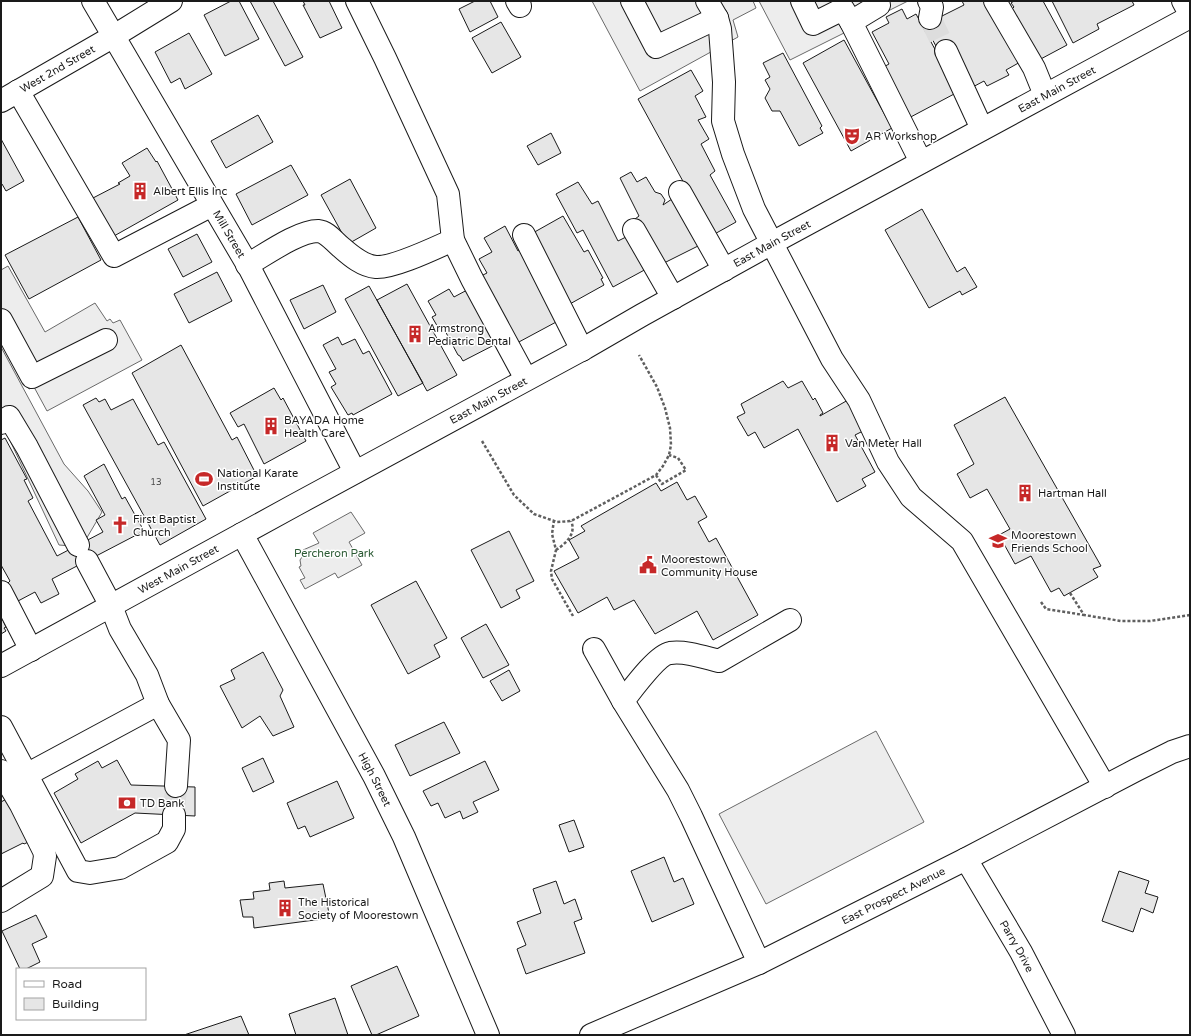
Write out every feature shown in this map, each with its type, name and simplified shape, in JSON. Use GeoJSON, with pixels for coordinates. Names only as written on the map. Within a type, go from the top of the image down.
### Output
{"type":"FeatureCollection","features":[{"type":"Feature","properties":{"kind":"street","name":"Mill Street"},"geometry":{"type":"LineString","coordinates":[[93,1],[247,265],[355,472]]}},
{"type":"Feature","properties":{"kind":"street","name":"West 2nd Street"},"geometry":{"type":"LineString","coordinates":[[10,96],[171,1]]}},
{"type":"Feature","properties":{"kind":"street"},"geometry":{"type":"LineString","coordinates":[[357,1],[448,194],[453,240],[472,279],[526,379]]}},
{"type":"Feature","properties":{"kind":"street"},"geometry":{"type":"LineString","coordinates":[[632,1],[656,47],[712,9],[720,29],[724,82],[723,121],[733,154],[754,209],[832,359],[859,400],[888,462],[911,497],[962,541],[1105,787]]}},
{"type":"Feature","properties":{"kind":"street"},"geometry":{"type":"LineString","coordinates":[[802,1],[813,24],[843,9],[851,22],[921,162]]}},
{"type":"Feature","properties":{"kind":"street"},"geometry":{"type":"LineString","coordinates":[[851,22],[879,5],[877,1]]}},
{"type":"Feature","properties":{"kind":"street"},"geometry":{"type":"LineString","coordinates":[[995,1],[1034,68],[1045,95]]}},
{"type":"Feature","properties":{"kind":"street"},"geometry":{"type":"LineString","coordinates":[[1184,1],[1190,15]]}},
{"type":"Feature","properties":{"kind":"street","name":"East Main Street"},"geometry":{"type":"LineString","coordinates":[[355,472],[582,350],[772,243],[1190,15]]}},
{"type":"Feature","properties":{"kind":"street"},"geometry":{"type":"LineString","coordinates":[[946,51],[982,129]]}},
{"type":"Feature","properties":{"kind":"street"},"geometry":{"type":"LineString","coordinates":[[10,96],[114,256],[212,205]]}},
{"type":"Feature","properties":{"kind":"street"},"geometry":{"type":"LineString","coordinates":[[680,192],[724,270]]}},
{"type":"Feature","properties":{"kind":"street"},"geometry":{"type":"LineString","coordinates":[[634,230],[673,298]]}},
{"type":"Feature","properties":{"kind":"street"},"geometry":{"type":"LineString","coordinates":[[247,265],[296,238],[307,233],[317,231],[325,232],[351,256],[365,264],[376,267],[396,264],[453,240]]}},
{"type":"Feature","properties":{"kind":"street"},"geometry":{"type":"LineString","coordinates":[[524,235],[582,350]]}},
{"type":"Feature","properties":{"kind":"street"},"geometry":{"type":"LineString","coordinates":[[1,320],[32,376],[106,340]]}},
{"type":"Feature","properties":{"kind":"street"},"geometry":{"type":"LineString","coordinates":[[1,423],[9,417],[27,447],[111,606],[120,629],[147,675],[158,704],[179,740],[176,786]]}},
{"type":"Feature","properties":{"kind":"street","name":"West Main Street"},"geometry":{"type":"LineString","coordinates":[[1,666],[355,472]]}},
{"type":"Feature","properties":{"kind":"street","name":"High Street"},"geometry":{"type":"LineString","coordinates":[[242,534],[370,769],[401,830],[488,1035]]}},
{"type":"Feature","properties":{"kind":"street"},"geometry":{"type":"LineString","coordinates":[[1,592],[31,650]]}},
{"type":"Feature","properties":{"kind":"street"},"geometry":{"type":"LineString","coordinates":[[623,701],[641,677],[668,654],[683,653],[719,661],[790,620]]}},
{"type":"Feature","properties":{"kind":"street"},"geometry":{"type":"LineString","coordinates":[[594,649],[623,701],[678,790],[760,963]]}},
{"type":"Feature","properties":{"kind":"street"},"geometry":{"type":"LineString","coordinates":[[28,774],[158,704]]}},
{"type":"Feature","properties":{"kind":"street"},"geometry":{"type":"LineString","coordinates":[[1,727],[28,774],[78,871],[90,873],[120,868],[167,842],[174,829],[174,815]]}},
{"type":"Feature","properties":{"kind":"street","name":"East Prospect Avenue"},"geometry":{"type":"LineString","coordinates":[[599,1033],[760,963],[966,860],[1172,752],[1190,746]]}},
{"type":"Feature","properties":{"kind":"street"},"geometry":{"type":"LineString","coordinates":[[1,771],[21,805],[45,856],[42,876],[1,901]]}},
{"type":"Feature","properties":{"kind":"street","name":"Parry Drive"},"geometry":{"type":"LineString","coordinates":[[966,860],[1021,952],[1064,1035]]}},
{"type":"Feature","properties":{"kind":"path"},"geometry":{"type":"LineString","coordinates":[[482,441],[514,495],[534,514],[554,520],[571,521],[656,475],[669,455],[671,445],[670,428],[665,408],[657,387],[639,355]]}},
{"type":"Feature","properties":{"kind":"path"},"geometry":{"type":"LineString","coordinates":[[656,475],[662,484],[686,470],[678,458],[669,455]]}},
{"type":"Feature","properties":{"kind":"path"},"geometry":{"type":"LineString","coordinates":[[554,520],[552,534],[556,550],[551,571],[552,579],[573,616]]}},
{"type":"Feature","properties":{"kind":"path"},"geometry":{"type":"LineString","coordinates":[[556,550],[564,544],[571,535],[574,526],[571,521]]}},
{"type":"Feature","properties":{"kind":"path"},"geometry":{"type":"LineString","coordinates":[[1070,593],[1084,615]]}},
{"type":"Feature","properties":{"kind":"path"},"geometry":{"type":"LineString","coordinates":[[1040,602],[1046,610],[1121,621],[1150,621],[1190,615]]}},
{"type":"Feature","properties":{"kind":"shaded area"},"geometry":{"type":"Polygon","coordinates":[[[592,1],[753,1],[756,8],[733,20],[738,37],[640,91],[592,1]]]}},
{"type":"Feature","properties":{"kind":"shaded area"},"geometry":{"type":"Polygon","coordinates":[[[759,1],[908,1],[790,60],[759,1]]]}},
{"type":"Feature","properties":{"kind":"shaded area"},"geometry":{"type":"Polygon","coordinates":[[[8,266],[45,332],[95,303],[107,321],[110,319],[113,323],[120,320],[142,360],[47,411],[34,387],[29,389],[1,338],[1,270],[8,266]]]}},
{"type":"Feature","properties":{"kind":"shaded area"},"geometry":{"type":"Polygon","coordinates":[[[1,347],[64,464],[88,491],[102,512],[85,541],[72,546],[59,545],[6,432],[1,435],[1,347]]]}},
{"type":"Feature","properties":{"kind":"shaded area","name":"Percheron Park"},"geometry":{"type":"Polygon","coordinates":[[[351,512],[365,533],[349,542],[362,565],[338,578],[335,573],[305,589],[300,580],[305,578],[299,567],[301,566],[300,560],[304,554],[303,550],[319,543],[313,533],[351,512]]]}},
{"type":"Feature","properties":{"kind":"shaded area"},"geometry":{"type":"Polygon","coordinates":[[[876,731],[924,822],[766,904],[719,814],[876,731]]]}},
{"type":"Feature","properties":{"kind":"building"},"geometry":{"type":"Polygon","coordinates":[[[231,1],[239,1],[259,39],[225,56],[204,15],[231,1]]]}},
{"type":"Feature","properties":{"kind":"building"},"geometry":{"type":"Polygon","coordinates":[[[250,1],[273,1],[303,57],[285,66],[250,1]]]}},
{"type":"Feature","properties":{"kind":"building"},"geometry":{"type":"Polygon","coordinates":[[[303,1],[329,1],[342,28],[320,38],[303,5],[305,5],[303,1]]]}},
{"type":"Feature","properties":{"kind":"building"},"geometry":{"type":"Polygon","coordinates":[[[475,1],[490,1],[498,17],[470,32],[459,9],[475,1]]]}},
{"type":"Feature","properties":{"kind":"building"},"geometry":{"type":"Polygon","coordinates":[[[962,1],[989,1],[1022,61],[1006,70],[1009,75],[987,86],[984,81],[969,89],[940,54],[926,27],[934,20],[964,5],[962,1]]]}},
{"type":"Feature","properties":{"kind":"building"},"geometry":{"type":"Polygon","coordinates":[[[1014,1],[1043,1],[1067,45],[1037,61],[1012,9],[1014,7],[1011,3],[1014,1]]]}},
{"type":"Feature","properties":{"kind":"building"},"geometry":{"type":"Polygon","coordinates":[[[1052,1],[1132,1],[1134,5],[1097,24],[1099,29],[1073,43],[1052,1]]]}},
{"type":"Feature","properties":{"kind":"building"},"geometry":{"type":"Polygon","coordinates":[[[902,9],[907,19],[916,14],[952,81],[956,93],[905,120],[878,70],[889,64],[872,32],[889,23],[886,17],[902,9]]]}},
{"type":"Feature","properties":{"kind":"building"},"geometry":{"type":"Polygon","coordinates":[[[501,22],[521,57],[492,73],[472,38],[501,22]]]}},
{"type":"Feature","properties":{"kind":"building"},"geometry":{"type":"Polygon","coordinates":[[[189,33],[212,74],[185,89],[180,78],[171,83],[155,52],[189,33]]]}},
{"type":"Feature","properties":{"kind":"building"},"geometry":{"type":"Polygon","coordinates":[[[844,40],[892,128],[851,151],[803,63],[844,40]]]}},
{"type":"Feature","properties":{"kind":"building"},"geometry":{"type":"Polygon","coordinates":[[[783,53],[822,126],[820,128],[823,133],[799,146],[780,111],[772,111],[765,98],[770,89],[765,80],[770,77],[763,63],[783,53]]]}},
{"type":"Feature","properties":{"kind":"building"},"geometry":{"type":"Polygon","coordinates":[[[691,70],[703,91],[695,96],[706,117],[698,120],[709,139],[701,144],[715,171],[710,175],[736,222],[711,236],[638,99],[691,70]]]}},
{"type":"Feature","properties":{"kind":"building"},"geometry":{"type":"Polygon","coordinates":[[[258,115],[273,142],[226,168],[211,141],[258,115]]]}},
{"type":"Feature","properties":{"kind":"building"},"geometry":{"type":"Polygon","coordinates":[[[551,133],[561,153],[538,165],[527,146],[551,133]]]}},
{"type":"Feature","properties":{"kind":"building"},"geometry":{"type":"Polygon","coordinates":[[[1,139],[24,181],[6,191],[2,184],[1,185],[1,139]]]}},
{"type":"Feature","properties":{"kind":"building","name":"Albert Ellis Inc"},"geometry":{"type":"Polygon","coordinates":[[[147,148],[156,162],[157,161],[178,200],[114,236],[93,198],[120,184],[118,183],[130,176],[122,163],[147,148]]]}},
{"type":"Feature","properties":{"kind":"building"},"geometry":{"type":"Polygon","coordinates":[[[291,165],[308,195],[252,225],[236,194],[291,165]]]}},
{"type":"Feature","properties":{"kind":"building"},"geometry":{"type":"Polygon","coordinates":[[[631,172],[637,182],[646,177],[655,192],[661,194],[665,200],[663,205],[678,195],[704,243],[662,264],[635,219],[639,216],[620,178],[631,172]]]}},
{"type":"Feature","properties":{"kind":"building"},"geometry":{"type":"Polygon","coordinates":[[[350,179],[376,228],[348,244],[321,195],[350,179]]]}},
{"type":"Feature","properties":{"kind":"building"},"geometry":{"type":"Polygon","coordinates":[[[578,182],[592,204],[598,201],[618,241],[632,234],[650,267],[613,287],[583,230],[577,233],[556,194],[578,182]]]}},
{"type":"Feature","properties":{"kind":"building"},"geometry":{"type":"Polygon","coordinates":[[[922,209],[957,272],[965,267],[977,287],[962,295],[960,291],[929,308],[885,230],[922,209]]]}},
{"type":"Feature","properties":{"kind":"building"},"geometry":{"type":"Polygon","coordinates":[[[563,216],[584,252],[588,250],[603,278],[601,279],[604,285],[568,305],[531,234],[563,216]]]}},
{"type":"Feature","properties":{"kind":"building"},"geometry":{"type":"Polygon","coordinates":[[[78,217],[101,260],[29,299],[5,255],[78,217]]]}},
{"type":"Feature","properties":{"kind":"building"},"geometry":{"type":"Polygon","coordinates":[[[505,226],[518,251],[521,249],[558,321],[517,343],[481,276],[487,273],[479,259],[492,252],[484,238],[505,226]]]}},
{"type":"Feature","properties":{"kind":"building"},"geometry":{"type":"Polygon","coordinates":[[[197,234],[212,262],[183,277],[168,249],[197,234]]]}},
{"type":"Feature","properties":{"kind":"building"},"geometry":{"type":"Polygon","coordinates":[[[217,272],[232,301],[189,323],[174,294],[217,272]]]}},
{"type":"Feature","properties":{"kind":"building","name":"Armstrong Pediatric Dental"},"geometry":{"type":"Polygon","coordinates":[[[407,284],[457,375],[427,391],[377,300],[407,284]]]}},
{"type":"Feature","properties":{"kind":"building"},"geometry":{"type":"Polygon","coordinates":[[[323,285],[336,312],[304,329],[290,300],[323,285]]]}},
{"type":"Feature","properties":{"kind":"building"},"geometry":{"type":"Polygon","coordinates":[[[369,286],[423,383],[398,396],[345,299],[369,286]]]}},
{"type":"Feature","properties":{"kind":"building"},"geometry":{"type":"Polygon","coordinates":[[[449,289],[454,297],[469,289],[500,342],[463,361],[458,355],[443,327],[439,329],[432,317],[436,315],[428,301],[449,289]]]}},
{"type":"Feature","properties":{"kind":"building"},"geometry":{"type":"Polygon","coordinates":[[[338,337],[342,345],[355,339],[363,354],[369,351],[392,394],[353,415],[352,413],[348,415],[331,387],[336,384],[329,372],[336,369],[323,345],[338,337]]]}},
{"type":"Feature","properties":{"kind":"building"},"geometry":{"type":"Polygon","coordinates":[[[181,345],[232,440],[237,437],[257,476],[203,506],[132,373],[181,345]]]}},
{"type":"Feature","properties":{"kind":"building","name":"Van Meter Hall"},"geometry":{"type":"Polygon","coordinates":[[[783,381],[788,388],[802,381],[813,400],[815,398],[823,413],[820,416],[848,400],[865,430],[855,435],[875,472],[862,479],[866,486],[837,502],[798,429],[764,448],[755,432],[748,436],[737,417],[745,413],[741,404],[783,381]]]}},
{"type":"Feature","properties":{"kind":"building","name":"BAYADA Home Health Care"},"geometry":{"type":"Polygon","coordinates":[[[274,388],[281,400],[283,398],[306,441],[264,464],[244,424],[238,427],[230,413],[274,388]]]}},
{"type":"Feature","properties":{"kind":"building","name":"Hartman Hall"},"geometry":{"type":"Polygon","coordinates":[[[1005,397],[1101,566],[1093,569],[1098,577],[1064,596],[1059,588],[1051,592],[1031,556],[1015,564],[999,535],[1010,529],[987,489],[970,498],[957,474],[974,464],[954,425],[1005,397]]]}},
{"type":"Feature","properties":{"kind":"building"},"geometry":{"type":"Polygon","coordinates":[[[96,398],[99,402],[105,399],[111,410],[133,399],[158,445],[164,442],[206,519],[160,545],[83,405],[96,398]]]}},
{"type":"Feature","properties":{"kind":"building","name":"First Baptist Church"},"geometry":{"type":"Polygon","coordinates":[[[5,438],[27,479],[24,480],[33,498],[28,501],[57,556],[103,532],[96,520],[105,515],[84,476],[104,464],[122,499],[125,497],[144,531],[52,579],[59,594],[41,603],[35,592],[18,601],[16,597],[10,600],[4,588],[10,585],[8,583],[10,581],[1,565],[1,440],[5,438]]]}},
{"type":"Feature","properties":{"kind":"building","name":"Moorestown Community House"},"geometry":{"type":"Polygon","coordinates":[[[677,482],[687,500],[695,496],[707,517],[698,522],[709,542],[716,538],[758,615],[713,640],[697,611],[655,634],[634,600],[614,610],[607,597],[578,613],[554,571],[579,558],[569,540],[585,531],[581,526],[656,483],[661,491],[677,482]]]}},
{"type":"Feature","properties":{"kind":"building"},"geometry":{"type":"Polygon","coordinates":[[[509,531],[534,581],[516,590],[520,598],[501,608],[471,550],[509,531]]]}},
{"type":"Feature","properties":{"kind":"building"},"geometry":{"type":"Polygon","coordinates":[[[416,581],[447,638],[434,645],[440,657],[408,674],[371,605],[416,581]]]}},
{"type":"Feature","properties":{"kind":"building"},"geometry":{"type":"Polygon","coordinates":[[[1,616],[6,627],[4,628],[6,631],[1,634],[1,616]]]}},
{"type":"Feature","properties":{"kind":"building"},"geometry":{"type":"Polygon","coordinates":[[[486,624],[509,665],[483,678],[461,638],[486,624]]]}},
{"type":"Feature","properties":{"kind":"building"},"geometry":{"type":"Polygon","coordinates":[[[263,652],[283,690],[280,696],[294,727],[273,736],[260,716],[242,728],[220,686],[235,679],[231,670],[263,652]]]}},
{"type":"Feature","properties":{"kind":"building"},"geometry":{"type":"Polygon","coordinates":[[[509,670],[520,691],[502,701],[490,681],[509,670]]]}},
{"type":"Feature","properties":{"kind":"building"},"geometry":{"type":"Polygon","coordinates":[[[444,722],[460,753],[410,776],[395,745],[444,722]]]}},
{"type":"Feature","properties":{"kind":"building"},"geometry":{"type":"Polygon","coordinates":[[[263,758],[274,782],[253,792],[242,768],[263,758]]]}},
{"type":"Feature","properties":{"kind":"building","name":"TD Bank"},"geometry":{"type":"Polygon","coordinates":[[[117,760],[131,785],[195,787],[195,816],[135,813],[81,843],[54,793],[78,779],[75,774],[98,761],[102,768],[117,760]]]}},
{"type":"Feature","properties":{"kind":"building"},"geometry":{"type":"Polygon","coordinates":[[[485,761],[499,790],[473,802],[478,812],[463,819],[460,811],[445,818],[438,803],[431,806],[423,791],[485,761]]]}},
{"type":"Feature","properties":{"kind":"building"},"geometry":{"type":"Polygon","coordinates":[[[337,781],[354,818],[310,837],[305,826],[298,829],[287,803],[337,781]]]}},
{"type":"Feature","properties":{"kind":"building"},"geometry":{"type":"Polygon","coordinates":[[[12,796],[35,839],[1,854],[1,802],[12,796]]]}},
{"type":"Feature","properties":{"kind":"building"},"geometry":{"type":"Polygon","coordinates":[[[574,820],[584,847],[569,852],[559,825],[574,820]]]}},
{"type":"Feature","properties":{"kind":"building"},"geometry":{"type":"Polygon","coordinates":[[[664,857],[674,882],[683,878],[694,904],[652,922],[631,871],[664,857]]]}},
{"type":"Feature","properties":{"kind":"building"},"geometry":{"type":"Polygon","coordinates":[[[1119,871],[1149,881],[1145,893],[1158,897],[1153,913],[1141,908],[1133,932],[1102,921],[1119,871]]]}},
{"type":"Feature","properties":{"kind":"building","name":"The Historical Society of Moorestown"},"geometry":{"type":"Polygon","coordinates":[[[284,881],[285,888],[323,884],[330,918],[254,928],[253,917],[243,917],[240,900],[254,899],[253,892],[270,890],[269,883],[284,881]]]}},
{"type":"Feature","properties":{"kind":"building"},"geometry":{"type":"Polygon","coordinates":[[[556,881],[564,904],[575,899],[582,919],[574,922],[585,953],[526,974],[517,949],[526,945],[517,922],[541,913],[533,889],[556,881]]]}},
{"type":"Feature","properties":{"kind":"building"},"geometry":{"type":"Polygon","coordinates":[[[36,915],[47,937],[32,944],[40,962],[28,968],[20,968],[2,931],[36,915]]]}},
{"type":"Feature","properties":{"kind":"building"},"geometry":{"type":"Polygon","coordinates":[[[397,966],[419,1016],[376,1035],[372,1035],[351,986],[397,966]]]}},
{"type":"Feature","properties":{"kind":"building"},"geometry":{"type":"Polygon","coordinates":[[[335,998],[348,1035],[296,1035],[289,1014],[335,998]]]}},
{"type":"Feature","properties":{"kind":"building"},"geometry":{"type":"Polygon","coordinates":[[[241,1016],[249,1035],[184,1035],[241,1016]]]}},
{"type":"Feature","properties":{"kind":"tunnel"},"geometry":{"type":"LineString","coordinates":[[930,18],[946,51]]}},
{"type":"Feature","properties":{"kind":"tunnel"},"geometry":{"type":"LineString","coordinates":[[174,815],[176,786]]}},
{"type":"Feature","properties":{"kind":"place","name":"AR Workshop"},"geometry":{"type":"Point","coordinates":[852,136]}},
{"type":"Feature","properties":{"kind":"place","name":"Albert Ellis Inc"},"geometry":{"type":"Point","coordinates":[140,191]}},
{"type":"Feature","properties":{"kind":"place","name":"Armstrong Pediatric Dental"},"geometry":{"type":"Point","coordinates":[415,334]}},
{"type":"Feature","properties":{"kind":"place","name":"BAYADA Home Health Care"},"geometry":{"type":"Point","coordinates":[271,426]}},
{"type":"Feature","properties":{"kind":"place","name":"Van Meter Hall"},"geometry":{"type":"Point","coordinates":[832,443]}},
{"type":"Feature","properties":{"kind":"place","name":"National Karate Institute"},"geometry":{"type":"Point","coordinates":[204,479]}},
{"type":"Feature","properties":{"kind":"place","name":"Hartman Hall"},"geometry":{"type":"Point","coordinates":[1025,493]}},
{"type":"Feature","properties":{"kind":"place","name":"First Baptist Church"},"geometry":{"type":"Point","coordinates":[120,525]}},
{"type":"Feature","properties":{"kind":"place","name":"Moorestown Friends School"},"geometry":{"type":"Point","coordinates":[998,541]}},
{"type":"Feature","properties":{"kind":"place","name":"Moorestown Community House"},"geometry":{"type":"Point","coordinates":[648,565]}},
{"type":"Feature","properties":{"kind":"place","name":"TD Bank"},"geometry":{"type":"Point","coordinates":[127,803]}},
{"type":"Feature","properties":{"kind":"place","name":"The Historical Society of Moorestown"},"geometry":{"type":"Point","coordinates":[285,908]}}]}
